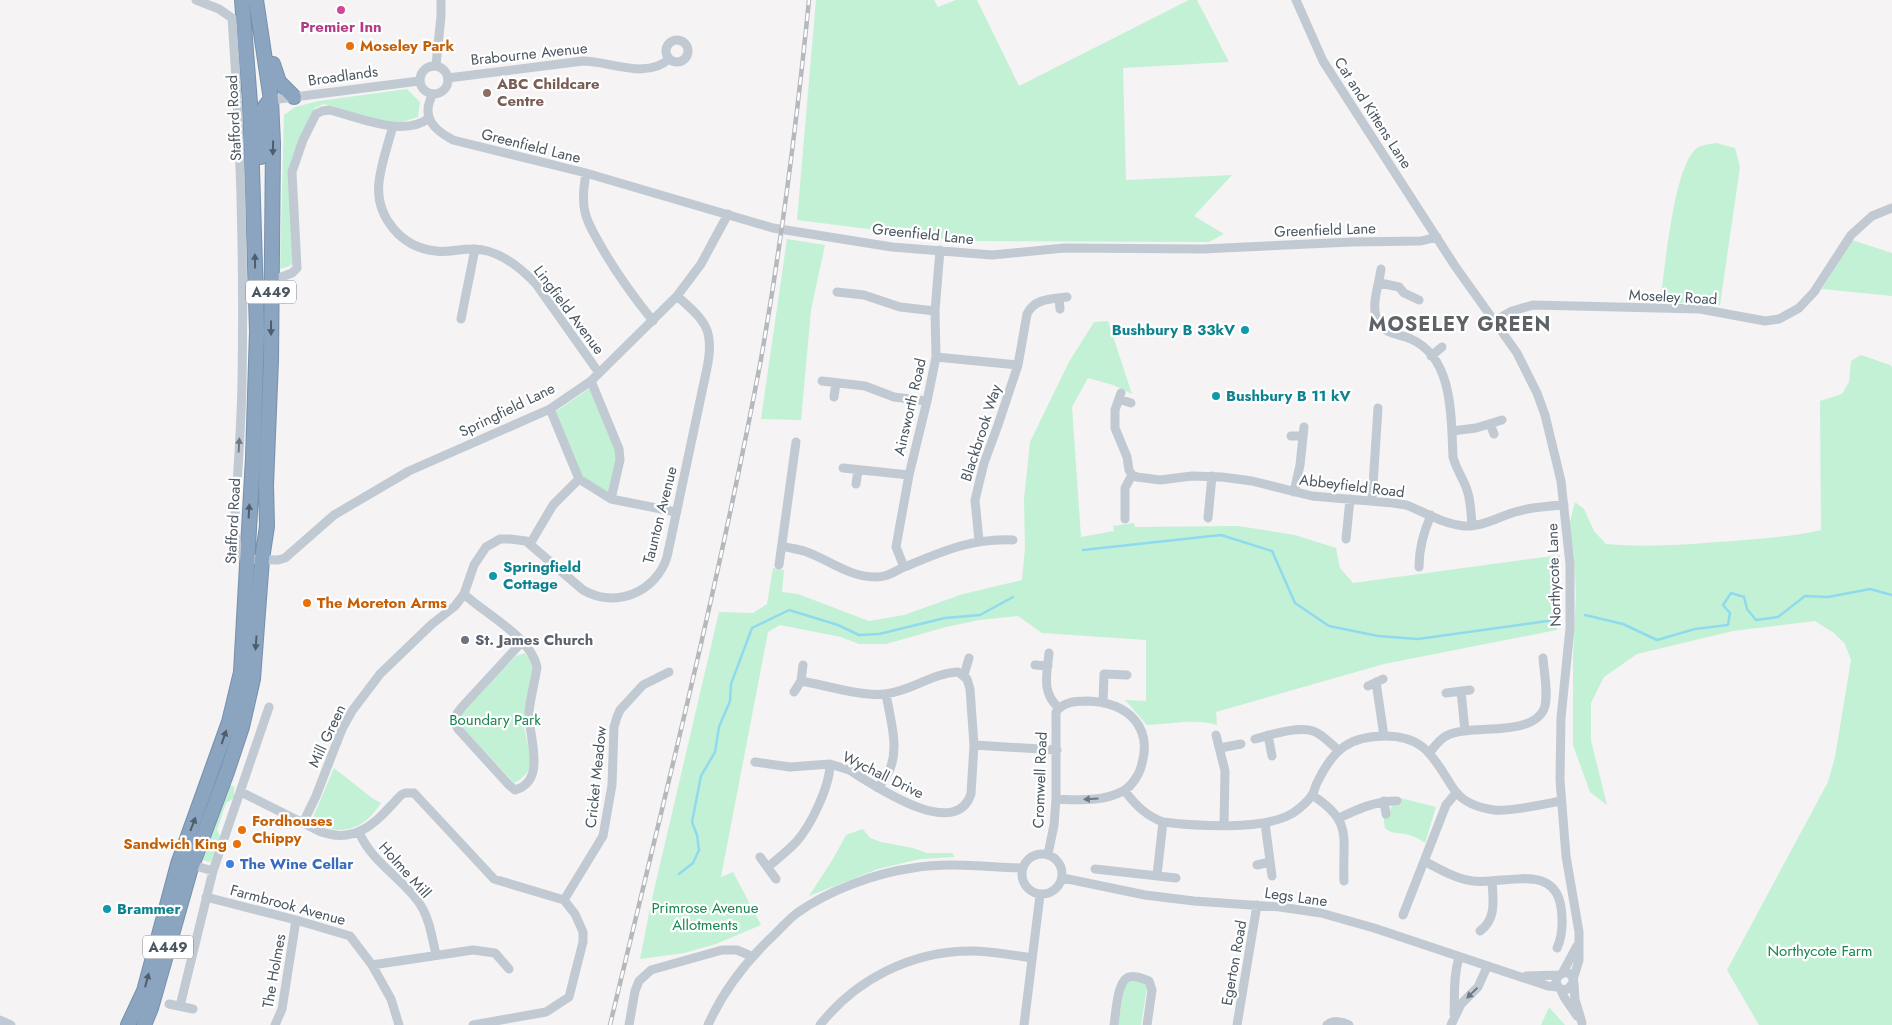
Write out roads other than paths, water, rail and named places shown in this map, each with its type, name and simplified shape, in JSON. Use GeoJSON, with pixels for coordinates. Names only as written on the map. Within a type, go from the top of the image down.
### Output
{"type":"FeatureCollection","features":[{"type":"Feature","properties":{"kind":"highway","name":"Stafford Road"},"geometry":{"type":"LineString","coordinates":[[128,1025],[144,991],[168,897],[229,722],[241,672],[256,376],[254,206],[243,104],[242,0]]}},
{"type":"Feature","properties":{"kind":"highway","name":"Stafford Road"},"geometry":{"type":"LineString","coordinates":[[144,1025],[151,1008],[192,865],[239,736],[254,679],[262,560],[267,526],[266,485],[271,360],[273,143],[271,100],[256,2]]}},
{"type":"Feature","properties":{"kind":"highway"},"geometry":{"type":"LineString","coordinates":[[243,104],[256,93],[256,2]]}},
{"type":"Feature","properties":{"kind":"highway"},"geometry":{"type":"LineString","coordinates":[[256,2],[270,47],[275,74],[279,82],[294,97]]}},
{"type":"Feature","properties":{"kind":"highway"},"geometry":{"type":"LineString","coordinates":[[243,104],[271,100]]}},
{"type":"Feature","properties":{"kind":"highway"},"geometry":{"type":"LineString","coordinates":[[254,206],[260,176],[261,116],[264,105],[271,100]]}},
{"type":"Feature","properties":{"kind":"highway"},"geometry":{"type":"LineString","coordinates":[[247,560],[254,554],[257,548],[261,504],[266,485]]}},
{"type":"Feature","properties":{"kind":"highway"},"geometry":{"type":"LineString","coordinates":[[244,635],[250,621],[253,572],[257,563],[262,560]]}},
{"type":"Feature","properties":{"kind":"highway"},"geometry":{"type":"LineString","coordinates":[[168,897],[176,889],[183,868],[186,865],[192,865]]}},
{"type":"Feature","properties":{"kind":"street"},"geometry":{"type":"LineString","coordinates":[[196,0],[219,9],[232,18],[243,104],[242,386],[234,531],[239,552],[247,560]]}},
{"type":"Feature","properties":{"kind":"street"},"geometry":{"type":"LineString","coordinates":[[436,66],[441,0]]}},
{"type":"Feature","properties":{"kind":"street","name":"Cat and Kittens Lane"},"geometry":{"type":"LineString","coordinates":[[1296,0],[1323,61],[1437,237]]}},
{"type":"Feature","properties":{"kind":"street","name":"Brabourne Avenue"},"geometry":{"type":"LineString","coordinates":[[448,78],[583,61],[600,61],[634,68],[651,68],[664,64],[669,59]]}},
{"type":"Feature","properties":{"kind":"street"},"geometry":{"type":"LineString","coordinates":[[436,66],[444,70],[448,78],[444,90],[433,94],[422,88],[420,76],[424,69],[436,66]]}},
{"type":"Feature","properties":{"kind":"street","name":"Broadlands"},"geometry":{"type":"LineString","coordinates":[[271,100],[420,81]]}},
{"type":"Feature","properties":{"kind":"street"},"geometry":{"type":"LineString","coordinates":[[271,281],[292,273],[297,268],[292,172],[303,140],[316,114],[329,110],[405,128],[421,124],[429,118],[429,100],[433,94]]}},
{"type":"Feature","properties":{"kind":"street","name":"Greenfield Lane"},"geometry":{"type":"LineString","coordinates":[[429,118],[435,129],[453,140],[586,174],[784,230],[892,247],[992,255],[1064,248],[1203,249],[1352,242],[1421,241],[1437,237]]}},
{"type":"Feature","properties":{"kind":"street","name":"Lingfield Avenue"},"geometry":{"type":"LineString","coordinates":[[393,126],[379,182],[381,205],[387,220],[405,240],[420,248],[437,252],[475,249],[495,252],[527,275],[599,373]]}},
{"type":"Feature","properties":{"kind":"street"},"geometry":{"type":"LineString","coordinates":[[586,174],[583,192],[585,212],[591,228],[628,290],[653,321]]}},
{"type":"Feature","properties":{"kind":"street","name":"Moseley Road"},"geometry":{"type":"LineString","coordinates":[[1495,321],[1512,311],[1533,305],[1700,309],[1765,321],[1779,319],[1799,308],[1814,292],[1851,235],[1872,216],[1892,208]]}},
{"type":"Feature","properties":{"kind":"street","name":"Springfield Lane"},"geometry":{"type":"LineString","coordinates":[[247,560],[284,558],[334,515],[409,471],[550,409],[591,380],[677,296],[702,264],[728,214]]}},
{"type":"Feature","properties":{"kind":"street","name":"Northycote Lane"},"geometry":{"type":"LineString","coordinates":[[1437,237],[1455,266],[1517,354],[1537,393],[1556,454],[1564,504],[1570,564],[1571,611],[1561,718],[1561,801],[1566,856],[1578,920],[1579,960],[1573,981]]}},
{"type":"Feature","properties":{"kind":"street"},"geometry":{"type":"LineString","coordinates":[[461,319],[475,249]]}},
{"type":"Feature","properties":{"kind":"street","name":"Ainsworth Road"},"geometry":{"type":"LineString","coordinates":[[904,567],[896,547],[909,475],[936,357],[935,311],[940,250]]}},
{"type":"Feature","properties":{"kind":"street"},"geometry":{"type":"LineString","coordinates":[[1381,269],[1375,308],[1380,326],[1386,331],[1417,342],[1431,356],[1441,371],[1449,398],[1453,457],[1467,489],[1472,526]]}},
{"type":"Feature","properties":{"kind":"street"},"geometry":{"type":"LineString","coordinates":[[1380,283],[1399,287],[1404,293],[1419,300]]}},
{"type":"Feature","properties":{"kind":"street"},"geometry":{"type":"LineString","coordinates":[[837,292],[848,297],[864,295],[900,307],[935,311]]}},
{"type":"Feature","properties":{"kind":"street","name":"Taunton Avenue"},"geometry":{"type":"LineString","coordinates":[[408,646],[455,606],[464,594],[474,565],[486,547],[494,542],[510,538],[530,544],[592,595],[625,598],[652,583],[660,573],[667,557],[709,358],[711,338],[700,318],[677,296]]}},
{"type":"Feature","properties":{"kind":"street","name":"Blackbrook Way"},"geometry":{"type":"LineString","coordinates":[[979,541],[975,500],[984,463],[1018,365],[1024,321],[1030,307],[1036,302],[1063,298],[1060,309]]}},
{"type":"Feature","properties":{"kind":"street"},"geometry":{"type":"LineString","coordinates":[[1431,356],[1442,347]]}},
{"type":"Feature","properties":{"kind":"street","name":"Blackbrook Way"},"geometry":{"type":"LineString","coordinates":[[936,357],[1018,365]]}},
{"type":"Feature","properties":{"kind":"street"},"geometry":{"type":"LineString","coordinates":[[591,380],[619,449],[620,460],[611,499]]}},
{"type":"Feature","properties":{"kind":"street"},"geometry":{"type":"LineString","coordinates":[[822,381],[866,386],[894,397],[927,401]]}},
{"type":"Feature","properties":{"kind":"street"},"geometry":{"type":"LineString","coordinates":[[834,397],[836,383]]}},
{"type":"Feature","properties":{"kind":"street"},"geometry":{"type":"LineString","coordinates":[[1125,518],[1125,488],[1132,475],[1115,428],[1115,410],[1120,396],[1130,403]]}},
{"type":"Feature","properties":{"kind":"street"},"geometry":{"type":"LineString","coordinates":[[1372,501],[1378,408]]}},
{"type":"Feature","properties":{"kind":"street"},"geometry":{"type":"LineString","coordinates":[[550,409],[579,479],[611,499],[676,512]]}},
{"type":"Feature","properties":{"kind":"street"},"geometry":{"type":"LineString","coordinates":[[1452,431],[1476,428],[1502,420]]}},
{"type":"Feature","properties":{"kind":"street"},"geometry":{"type":"LineString","coordinates":[[1490,424],[1494,434]]}},
{"type":"Feature","properties":{"kind":"street"},"geometry":{"type":"LineString","coordinates":[[1294,492],[1300,465],[1304,427]]}},
{"type":"Feature","properties":{"kind":"street"},"geometry":{"type":"LineString","coordinates":[[1291,436],[1303,436]]}},
{"type":"Feature","properties":{"kind":"street"},"geometry":{"type":"LineString","coordinates":[[779,564],[796,442]]}},
{"type":"Feature","properties":{"kind":"street"},"geometry":{"type":"LineString","coordinates":[[843,468],[909,475]]}},
{"type":"Feature","properties":{"kind":"street"},"geometry":{"type":"LineString","coordinates":[[856,484],[858,470]]}},
{"type":"Feature","properties":{"kind":"street","name":"Abbeyfield Road"},"geometry":{"type":"LineString","coordinates":[[1132,475],[1145,479],[1160,480],[1212,476],[1252,481],[1312,496],[1406,506],[1451,524],[1472,526],[1492,521],[1517,511],[1564,504]]}},
{"type":"Feature","properties":{"kind":"street"},"geometry":{"type":"LineString","coordinates":[[1208,518],[1212,476]]}},
{"type":"Feature","properties":{"kind":"street"},"geometry":{"type":"LineString","coordinates":[[530,544],[553,506],[579,479]]}},
{"type":"Feature","properties":{"kind":"street"},"geometry":{"type":"LineString","coordinates":[[1346,538],[1350,499]]}},
{"type":"Feature","properties":{"kind":"street"},"geometry":{"type":"LineString","coordinates":[[1208,507],[1219,507]]}},
{"type":"Feature","properties":{"kind":"street"},"geometry":{"type":"LineString","coordinates":[[1419,567],[1423,534],[1431,515]]}},
{"type":"Feature","properties":{"kind":"street"},"geometry":{"type":"LineString","coordinates":[[782,546],[804,551],[856,574],[876,577],[894,574],[904,567],[953,547],[992,539],[1013,540]]}},
{"type":"Feature","properties":{"kind":"street"},"geometry":{"type":"LineString","coordinates":[[1420,548],[1431,549]]}},
{"type":"Feature","properties":{"kind":"street"},"geometry":{"type":"LineString","coordinates":[[464,594],[522,642],[533,656],[536,667],[529,713],[529,727],[535,755],[535,765],[526,785],[515,790],[458,730],[453,719],[522,642]]}},
{"type":"Feature","properties":{"kind":"street","name":"Mill Green"},"geometry":{"type":"LineString","coordinates":[[304,823],[342,729],[352,711],[380,674],[408,646]]}},
{"type":"Feature","properties":{"kind":"street"},"geometry":{"type":"LineString","coordinates":[[1049,653],[1046,689],[1051,701],[1060,707],[1069,702],[1102,703],[1128,714],[1139,724],[1143,732],[1145,750],[1140,773],[1125,791],[1091,800],[1056,799]]}},
{"type":"Feature","properties":{"kind":"street","name":"Wychall Drive"},"geometry":{"type":"LineString","coordinates":[[755,762],[790,767],[830,764],[849,770],[910,806],[945,812],[961,809],[966,805],[971,794],[974,745],[970,689],[964,676],[968,658]]}},
{"type":"Feature","properties":{"kind":"street"},"geometry":{"type":"LineString","coordinates":[[1430,752],[1444,736],[1465,730],[1518,725],[1531,721],[1540,715],[1546,702],[1540,674],[1543,658]]}},
{"type":"Feature","properties":{"kind":"street"},"geometry":{"type":"LineString","coordinates":[[794,692],[801,680],[803,665]]}},
{"type":"Feature","properties":{"kind":"street"},"geometry":{"type":"LineString","coordinates":[[1035,665],[1048,666]]}},
{"type":"Feature","properties":{"kind":"street","name":"Cricket Meadow"},"geometry":{"type":"LineString","coordinates":[[564,900],[603,836],[612,785],[614,727],[620,710],[643,685],[669,672]]}},
{"type":"Feature","properties":{"kind":"street"},"geometry":{"type":"LineString","coordinates":[[801,680],[872,694],[886,694],[946,673],[958,672],[964,676]]}},
{"type":"Feature","properties":{"kind":"street"},"geometry":{"type":"LineString","coordinates":[[1102,703],[1104,674],[1127,675]]}},
{"type":"Feature","properties":{"kind":"street"},"geometry":{"type":"LineString","coordinates":[[1375,682],[1384,736]]}},
{"type":"Feature","properties":{"kind":"street"},"geometry":{"type":"LineString","coordinates":[[1446,693],[1470,690]]}},
{"type":"Feature","properties":{"kind":"street"},"geometry":{"type":"LineString","coordinates":[[1461,692],[1465,730]]}},
{"type":"Feature","properties":{"kind":"street"},"geometry":{"type":"LineString","coordinates":[[878,788],[889,771],[893,757],[893,733],[886,694]]}},
{"type":"Feature","properties":{"kind":"street"},"geometry":{"type":"LineString","coordinates":[[180,1006],[206,897],[269,707]]}},
{"type":"Feature","properties":{"kind":"street","name":"Cromwell Road"},"geometry":{"type":"LineString","coordinates":[[1048,854],[1054,825],[1056,799],[1057,750],[1055,719],[1056,712],[1060,707]]}},
{"type":"Feature","properties":{"kind":"street"},"geometry":{"type":"LineString","coordinates":[[1255,739],[1302,729],[1314,731],[1338,750]]}},
{"type":"Feature","properties":{"kind":"street"},"geometry":{"type":"LineString","coordinates":[[1216,735],[1225,771],[1224,825]]}},
{"type":"Feature","properties":{"kind":"street"},"geometry":{"type":"LineString","coordinates":[[1268,735],[1272,756]]}},
{"type":"Feature","properties":{"kind":"street"},"geometry":{"type":"LineString","coordinates":[[1125,791],[1142,811],[1152,818],[1163,822],[1224,825],[1265,823],[1294,812],[1312,795],[1316,782],[1329,760],[1338,750],[1351,741],[1398,736],[1430,752],[1456,793],[1474,805],[1496,810],[1561,801]]}},
{"type":"Feature","properties":{"kind":"street"},"geometry":{"type":"LineString","coordinates":[[1220,748],[1241,744]]}},
{"type":"Feature","properties":{"kind":"street"},"geometry":{"type":"LineString","coordinates":[[974,745],[1057,750]]}},
{"type":"Feature","properties":{"kind":"street"},"geometry":{"type":"LineString","coordinates":[[768,867],[797,841],[814,815],[830,772],[830,764]]}},
{"type":"Feature","properties":{"kind":"street"},"geometry":{"type":"LineString","coordinates":[[241,792],[328,835],[348,835],[359,832],[369,827],[401,795],[410,792],[416,794],[494,879],[564,900],[575,914],[583,932],[583,942],[569,998],[546,1012],[473,1025]]}},
{"type":"Feature","properties":{"kind":"street"},"geometry":{"type":"LineString","coordinates":[[1403,915],[1411,906],[1424,862],[1446,805],[1456,793]]}},
{"type":"Feature","properties":{"kind":"street"},"geometry":{"type":"LineString","coordinates":[[1312,795],[1331,809],[1339,818],[1348,868],[1344,881]]}},
{"type":"Feature","properties":{"kind":"street"},"geometry":{"type":"LineString","coordinates":[[1339,818],[1368,805],[1384,801],[1397,801]]}},
{"type":"Feature","properties":{"kind":"street"},"geometry":{"type":"LineString","coordinates":[[1384,801],[1386,814]]}},
{"type":"Feature","properties":{"kind":"street"},"geometry":{"type":"LineString","coordinates":[[1157,875],[1163,822]]}},
{"type":"Feature","properties":{"kind":"street"},"geometry":{"type":"LineString","coordinates":[[1265,823],[1272,876]]}},
{"type":"Feature","properties":{"kind":"street","name":"Holme Mill"},"geometry":{"type":"LineString","coordinates":[[359,832],[363,842],[377,860],[418,900],[428,921],[436,955]]}},
{"type":"Feature","properties":{"kind":"street"},"geometry":{"type":"LineString","coordinates":[[1048,854],[1058,861],[1063,878],[1055,891],[1048,894],[1040,894],[1033,892],[1023,882],[1023,868],[1033,856],[1048,854]]}},
{"type":"Feature","properties":{"kind":"street"},"geometry":{"type":"LineString","coordinates":[[760,857],[776,879]]}},
{"type":"Feature","properties":{"kind":"street"},"geometry":{"type":"LineString","coordinates":[[1257,866],[1270,862]]}},
{"type":"Feature","properties":{"kind":"street"},"geometry":{"type":"LineString","coordinates":[[1424,862],[1459,878],[1473,881],[1530,878],[1544,882],[1554,888],[1560,896],[1562,915],[1560,939],[1556,948]]}},
{"type":"Feature","properties":{"kind":"street"},"geometry":{"type":"LineString","coordinates":[[192,865],[214,871]]}},
{"type":"Feature","properties":{"kind":"street"},"geometry":{"type":"LineString","coordinates":[[708,1025],[727,988],[751,956],[797,913],[834,892],[868,879],[900,870],[931,866],[1023,868]]}},
{"type":"Feature","properties":{"kind":"street"},"geometry":{"type":"LineString","coordinates":[[1095,869],[1176,878]]}},
{"type":"Feature","properties":{"kind":"street","name":"Legs Lane"},"geometry":{"type":"LineString","coordinates":[[1063,878],[1145,895],[1194,901],[1299,909],[1343,919],[1487,967],[1559,988]]}},
{"type":"Feature","properties":{"kind":"street"},"geometry":{"type":"LineString","coordinates":[[1480,931],[1491,926],[1494,908],[1492,881]]}},
{"type":"Feature","properties":{"kind":"street"},"geometry":{"type":"LineString","coordinates":[[1024,1025],[1040,894]]}},
{"type":"Feature","properties":{"kind":"street","name":"Farmbrook Avenue"},"geometry":{"type":"LineString","coordinates":[[206,897],[350,936],[372,965],[391,999],[400,1025]]}},
{"type":"Feature","properties":{"kind":"street","name":"Egerton Road"},"geometry":{"type":"LineString","coordinates":[[1237,1025],[1257,905]]}},
{"type":"Feature","properties":{"kind":"street","name":"The Holmes"},"geometry":{"type":"LineString","coordinates":[[275,1025],[282,1009],[296,920]]}},
{"type":"Feature","properties":{"kind":"street"},"geometry":{"type":"LineString","coordinates":[[1579,943],[1556,981],[1564,997],[1583,1024]]}},
{"type":"Feature","properties":{"kind":"street"},"geometry":{"type":"LineString","coordinates":[[372,965],[472,950],[495,953],[509,969]]}},
{"type":"Feature","properties":{"kind":"street"},"geometry":{"type":"LineString","coordinates":[[629,1025],[635,991],[639,981],[651,970],[722,950],[737,950],[751,956]]}},
{"type":"Feature","properties":{"kind":"street"},"geometry":{"type":"LineString","coordinates":[[820,1025],[842,1001],[859,987],[895,966],[912,960],[932,955],[972,951],[1032,958]]}},
{"type":"Feature","properties":{"kind":"street"},"geometry":{"type":"LineString","coordinates":[[1452,1021],[1456,992],[1454,974],[1459,958]]}},
{"type":"Feature","properties":{"kind":"street"},"geometry":{"type":"LineString","coordinates":[[1452,1021],[1465,1000],[1478,987],[1487,967]]}},
{"type":"Feature","properties":{"kind":"street"},"geometry":{"type":"LineString","coordinates":[[1561,974],[1570,974],[1583,1024]]}},
{"type":"Feature","properties":{"kind":"street","name":"Legs Lane"},"geometry":{"type":"LineString","coordinates":[[1518,976],[1561,974]]}},
{"type":"Feature","properties":{"kind":"street"},"geometry":{"type":"LineString","coordinates":[[1114,1025],[1121,986],[1124,980],[1130,977],[1149,981],[1152,990],[1147,1025]]}},
{"type":"Feature","properties":{"kind":"street"},"geometry":{"type":"LineString","coordinates":[[1559,988],[1568,989],[1573,981]]}},
{"type":"Feature","properties":{"kind":"street"},"geometry":{"type":"LineString","coordinates":[[169,1004],[193,1008]]}},
{"type":"Feature","properties":{"kind":"street"},"geometry":{"type":"LineString","coordinates":[[0,1020],[11,1025]]}},
{"type":"Feature","properties":{"kind":"street"},"geometry":{"type":"LineString","coordinates":[[1327,1025],[1330,1022],[1339,1021],[1349,1025]]}},
{"type":"Feature","properties":{"kind":"waterway"},"geometry":{"type":"LineString","coordinates":[[1083,550],[1221,535],[1272,551],[1295,603],[1329,626],[1378,636],[1418,639],[1555,620]]}},
{"type":"Feature","properties":{"kind":"waterway"},"geometry":{"type":"LineString","coordinates":[[1585,615],[1623,624],[1657,640],[1695,629],[1728,625],[1730,613],[1723,605],[1731,593],[1744,597],[1747,609],[1756,620],[1778,617],[1805,596],[1828,597],[1870,589],[1892,595]]}},
{"type":"Feature","properties":{"kind":"waterway"},"geometry":{"type":"LineString","coordinates":[[679,874],[693,863],[699,850],[697,835],[692,822],[701,776],[715,752],[719,727],[730,701],[731,684],[752,628],[789,610],[838,625],[859,635],[879,634],[945,618],[980,615],[1013,597]]}},
{"type":"Feature","properties":{"kind":"railway"},"geometry":{"type":"LineString","coordinates":[[610,1025],[709,610],[745,443],[776,270],[809,0]]}},
{"type":"Feature","properties":{"kind":"place","name":"Premier Inn"},"geometry":{"type":"Point","coordinates":[341,10]}},
{"type":"Feature","properties":{"kind":"place","name":"Moseley Park"},"geometry":{"type":"Point","coordinates":[350,46]}},
{"type":"Feature","properties":{"kind":"place","name":"ABC Childcare Centre"},"geometry":{"type":"Point","coordinates":[487,93]}},
{"type":"Feature","properties":{"kind":"place","name":"Bushbury B 33kV"},"geometry":{"type":"Point","coordinates":[1245,330]}},
{"type":"Feature","properties":{"kind":"place","name":"Bushbury B 11 kV"},"geometry":{"type":"Point","coordinates":[1216,396]}},
{"type":"Feature","properties":{"kind":"place","name":"Springfield Cottage"},"geometry":{"type":"Point","coordinates":[493,576]}},
{"type":"Feature","properties":{"kind":"place","name":"The Moreton Arms"},"geometry":{"type":"Point","coordinates":[307,603]}},
{"type":"Feature","properties":{"kind":"place","name":"St. James Church"},"geometry":{"type":"Point","coordinates":[465,640]}},
{"type":"Feature","properties":{"kind":"place","name":"Fordhouses Chippy"},"geometry":{"type":"Point","coordinates":[242,830]}},
{"type":"Feature","properties":{"kind":"place","name":"Sandwich King"},"geometry":{"type":"Point","coordinates":[237,844]}},
{"type":"Feature","properties":{"kind":"place","name":"The Wine Cellar"},"geometry":{"type":"Point","coordinates":[230,864]}},
{"type":"Feature","properties":{"kind":"place","name":"Brammer"},"geometry":{"type":"Point","coordinates":[107,909]}},
{"type":"Feature","properties":{"kind":"district","name":"MOSELEY GREEN"},"geometry":{"type":"Point","coordinates":[1460,324]}},
{"type":"Feature","properties":{"kind":"park label","name":"Boundary Park"},"geometry":{"type":"Point","coordinates":[495,720]}},
{"type":"Feature","properties":{"kind":"park label","name":"Primrose Avenue Allotments"},"geometry":{"type":"Point","coordinates":[705,916]}},
{"type":"Feature","properties":{"kind":"park label","name":"Northycote Farm"},"geometry":{"type":"Point","coordinates":[1820,951]}}]}
